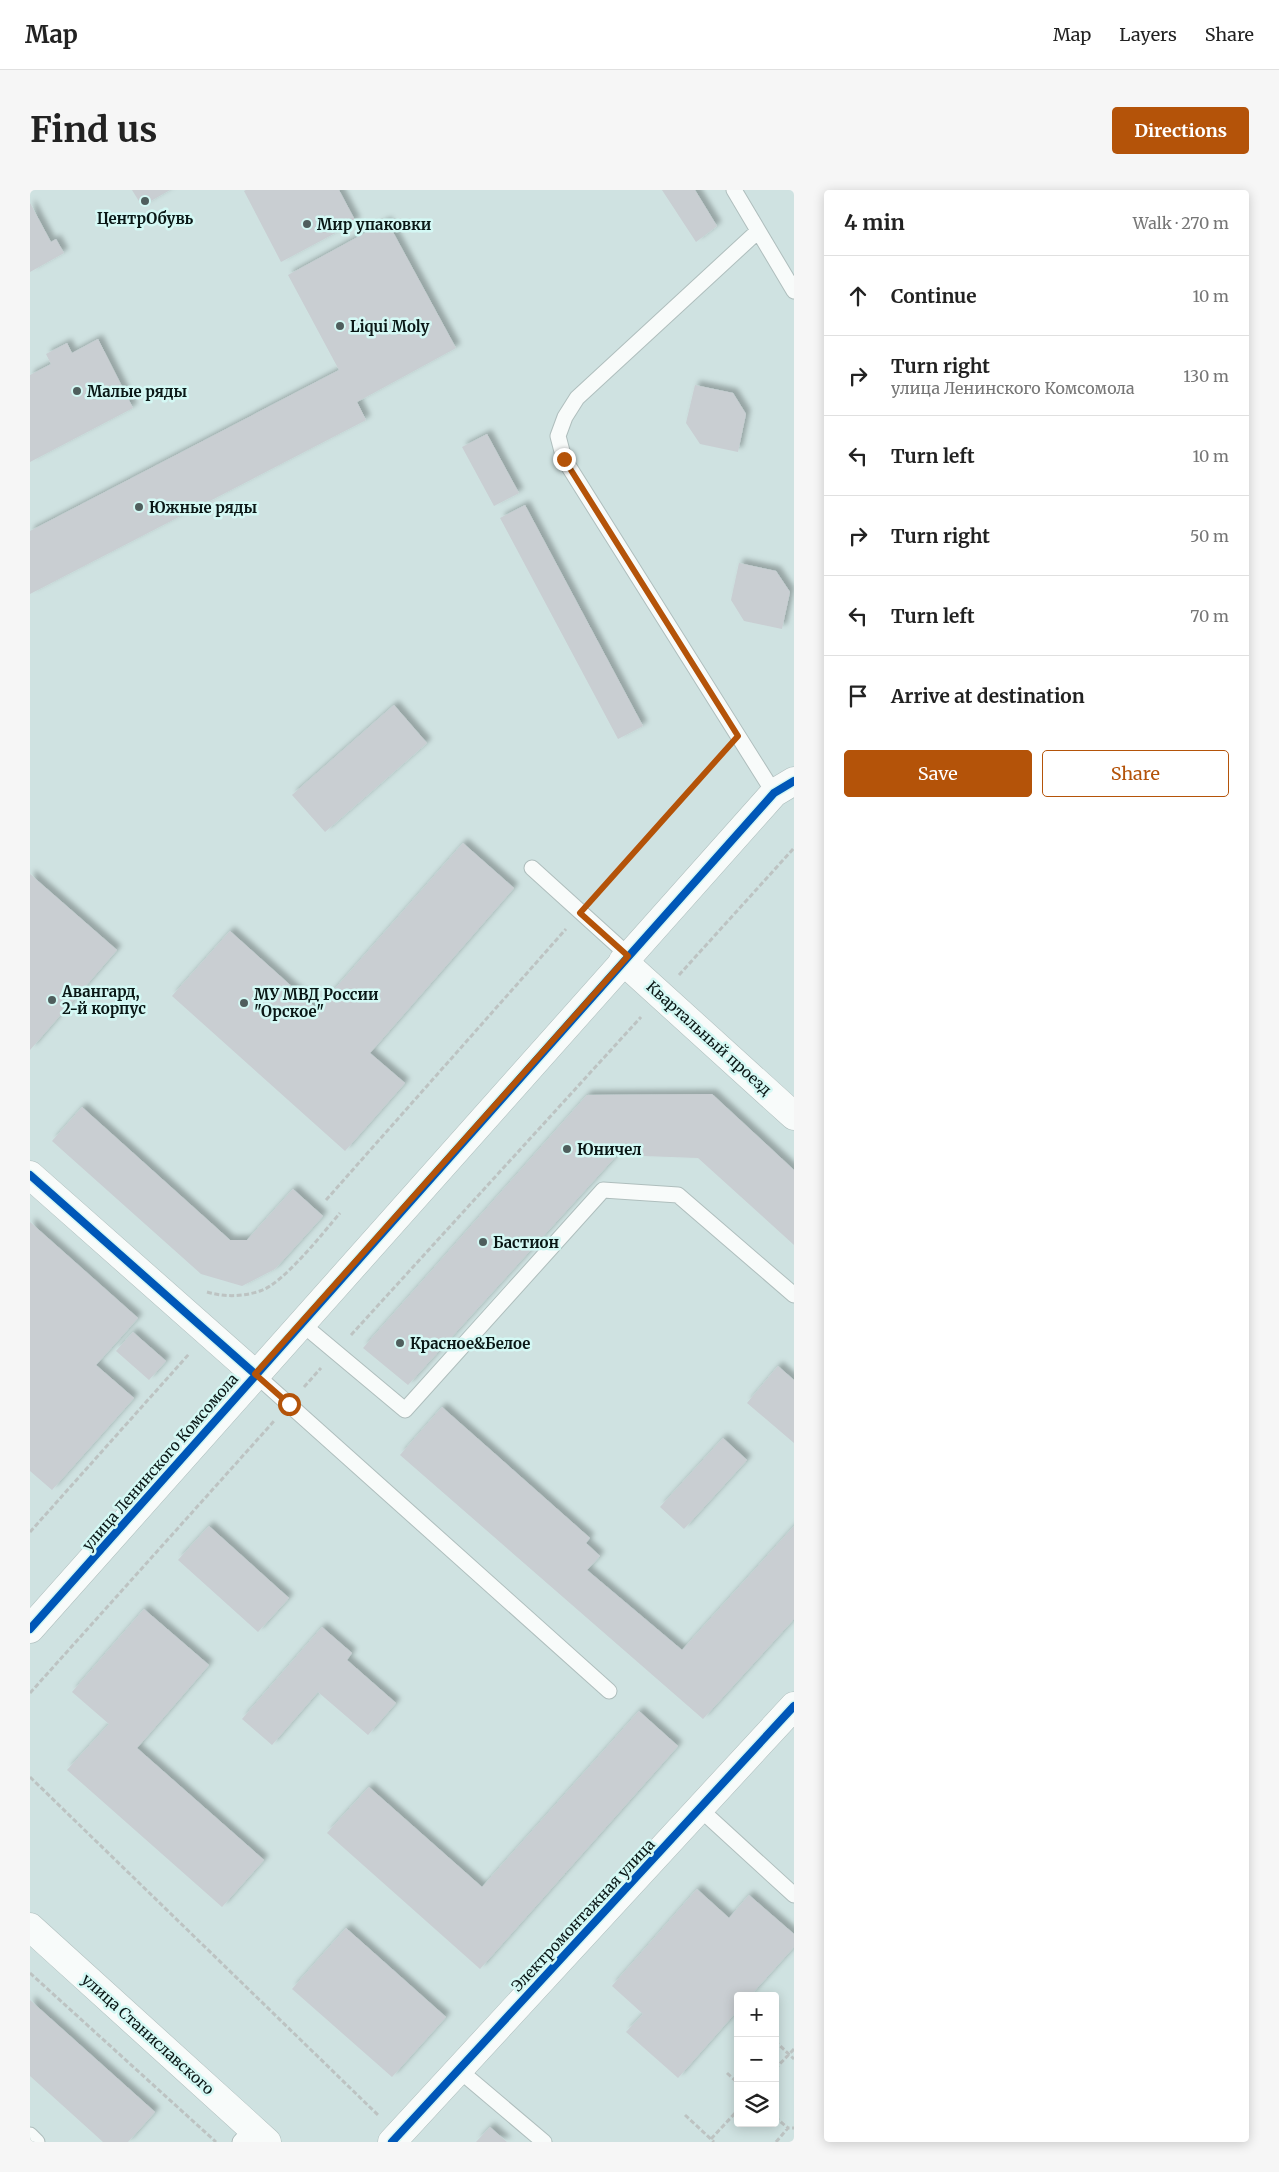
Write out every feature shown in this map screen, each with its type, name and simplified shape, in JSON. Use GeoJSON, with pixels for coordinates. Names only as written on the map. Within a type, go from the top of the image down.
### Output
{"type":"FeatureCollection","features":[{"type":"Feature","properties":{"kind":"street","name":"улица Ленинского Комсомола"},"geometry":{"type":"LineString","coordinates":[[30,1629],[626,958],[784,787]]}},
{"type":"Feature","properties":{"kind":"street","name":"Квартальный проезд"},"geometry":{"type":"LineString","coordinates":[[626,958],[661,995],[794,1116]]}},
{"type":"Feature","properties":{"kind":"street"},"geometry":{"type":"LineString","coordinates":[[30,1175],[255,1374]]}},
{"type":"Feature","properties":{"kind":"street","name":"Электромонтажная улица"},"geometry":{"type":"LineString","coordinates":[[396,2139],[794,1706]]}},
{"type":"Feature","properties":{"kind":"street","name":"улица Станиславского"},"geometry":{"type":"LineString","coordinates":[[30,1927],[253,2138]]}},
{"type":"Feature","properties":{"kind":"lane"},"geometry":{"type":"LineString","coordinates":[[734,190],[794,291]]}},
{"type":"Feature","properties":{"kind":"lane"},"geometry":{"type":"LineString","coordinates":[[758,230],[577,398],[564,417],[558,436],[564,459],[738,736],[784,787]]}},
{"type":"Feature","properties":{"kind":"lane"},"geometry":{"type":"LineString","coordinates":[[532,868],[626,958]]}},
{"type":"Feature","properties":{"kind":"lane"},"geometry":{"type":"LineString","coordinates":[[301,1322],[405,1410],[603,1190],[678,1194],[794,1296]]}},
{"type":"Feature","properties":{"kind":"lane"},"geometry":{"type":"LineString","coordinates":[[255,1374],[609,1691]]}},
{"type":"Feature","properties":{"kind":"lane"},"geometry":{"type":"LineString","coordinates":[[700,1809],[794,1895]]}},
{"type":"Feature","properties":{"kind":"lane"},"geometry":{"type":"LineString","coordinates":[[459,2070],[544,2142]]}},
{"type":"Feature","properties":{"kind":"lane"},"geometry":{"type":"LineString","coordinates":[[30,2135],[38,2142]]}},
{"type":"Feature","properties":{"kind":"path"},"geometry":{"type":"LineString","coordinates":[[326,1200],[738,736]]}},
{"type":"Feature","properties":{"kind":"path"},"geometry":{"type":"LineString","coordinates":[[30,1693],[335,1352],[794,848]]}},
{"type":"Feature","properties":{"kind":"path"},"geometry":{"type":"LineString","coordinates":[[199,1289],[224,1297],[261,1291],[291,1269],[340,1213]]}},
{"type":"Feature","properties":{"kind":"path"},"geometry":{"type":"LineString","coordinates":[[30,1532],[209,1333]]}},
{"type":"Feature","properties":{"kind":"path"},"geometry":{"type":"LineString","coordinates":[[30,1777],[396,2139]]}},
{"type":"Feature","properties":{"kind":"path"},"geometry":{"type":"LineString","coordinates":[[30,1973],[216,2142]]}},
{"type":"Feature","properties":{"kind":"path"},"geometry":{"type":"LineString","coordinates":[[779,2045],[794,2059]]}},
{"type":"Feature","properties":{"kind":"path"},"geometry":{"type":"LineString","coordinates":[[779,2065],[794,2049]]}},
{"type":"Feature","properties":{"kind":"path"},"geometry":{"type":"LineString","coordinates":[[727,2073],[737,2082]]}},
{"type":"Feature","properties":{"kind":"path"},"geometry":{"type":"LineString","coordinates":[[685,2115],[712,2140],[734,2115]]}},
{"type":"Feature","properties":{"kind":"path"},"geometry":{"type":"LineString","coordinates":[[779,2120],[788,2128],[794,2128]]}},
{"type":"Feature","properties":{"kind":"path"},"geometry":{"type":"LineString","coordinates":[[776,2142],[788,2128]]}},
{"type":"Feature","properties":{"kind":"building","name":"ЦентрОбувь"},"geometry":{"type":"Polygon","coordinates":[[[132,190],[170,190],[142,206],[132,190]]]}},
{"type":"Feature","properties":{"kind":"building","name":"Мир упаковки"},"geometry":{"type":"Polygon","coordinates":[[[339,190],[356,222],[281,262],[244,191],[339,190]]]}},
{"type":"Feature","properties":{"kind":"building"},"geometry":{"type":"Polygon","coordinates":[[[662,190],[695,190],[717,226],[696,242],[662,190]]]}},
{"type":"Feature","properties":{"kind":"building"},"geometry":{"type":"Polygon","coordinates":[[[30,203],[51,242],[56,239],[64,253],[30,272],[30,203]]]}},
{"type":"Feature","properties":{"kind":"building"},"geometry":{"type":"Polygon","coordinates":[[[387,221],[456,348],[357,402],[366,420],[30,594],[30,531],[339,370],[288,275],[387,221]]]}},
{"type":"Feature","properties":{"kind":"building","name":"Малые ряды"},"geometry":{"type":"Polygon","coordinates":[[[98,339],[133,408],[30,462],[30,375],[51,364],[46,354],[67,343],[72,353],[98,339]]]}},
{"type":"Feature","properties":{"kind":"building"},"geometry":{"type":"Polygon","coordinates":[[[695,385],[733,393],[746,414],[738,452],[700,444],[686,423],[695,385]]]}},
{"type":"Feature","properties":{"kind":"building"},"geometry":{"type":"Polygon","coordinates":[[[487,434],[519,493],[494,506],[462,447],[487,434]]]}},
{"type":"Feature","properties":{"kind":"building"},"geometry":{"type":"Polygon","coordinates":[[[525,505],[643,726],[618,739],[500,518],[525,505]]]}},
{"type":"Feature","properties":{"kind":"building"},"geometry":{"type":"Polygon","coordinates":[[[739,563],[776,571],[790,592],[782,629],[744,621],[731,600],[739,563]]]}},
{"type":"Feature","properties":{"kind":"building"},"geometry":{"type":"Polygon","coordinates":[[[394,705],[427,743],[325,832],[292,795],[394,705]]]}},
{"type":"Feature","properties":{"kind":"building","name":"МУ МВД России \"Орское\""},"geometry":{"type":"Polygon","coordinates":[[[463,843],[514,888],[370,1053],[405,1083],[345,1151],[172,996],[230,931],[317,1009],[463,843]]]}},
{"type":"Feature","properties":{"kind":"building","name":"Авангард, 2-й корпус"},"geometry":{"type":"Polygon","coordinates":[[[30,874],[117,950],[30,1050],[30,874]]]}},
{"type":"Feature","properties":{"kind":"building"},"geometry":{"type":"Polygon","coordinates":[[[712,1094],[794,1170],[794,1245],[698,1158],[617,1155],[408,1385],[363,1348],[587,1095],[712,1094]]]}},
{"type":"Feature","properties":{"kind":"building"},"geometry":{"type":"Polygon","coordinates":[[[82,1107],[230,1240],[247,1240],[293,1189],[323,1216],[275,1269],[242,1286],[201,1274],[52,1141],[82,1107]]]}},
{"type":"Feature","properties":{"kind":"building"},"geometry":{"type":"Polygon","coordinates":[[[30,1222],[138,1318],[96,1365],[134,1398],[52,1490],[30,1471],[30,1222]]]}},
{"type":"Feature","properties":{"kind":"building"},"geometry":{"type":"Polygon","coordinates":[[[133,1332],[166,1361],[149,1380],[116,1351],[133,1332]]]}},
{"type":"Feature","properties":{"kind":"building"},"geometry":{"type":"Polygon","coordinates":[[[778,1366],[794,1380],[794,1443],[747,1403],[778,1366]]]}},
{"type":"Feature","properties":{"kind":"building"},"geometry":{"type":"Polygon","coordinates":[[[442,1407],[590,1538],[586,1543],[600,1556],[587,1570],[682,1650],[794,1526],[794,1619],[703,1719],[400,1455],[442,1407]]]}},
{"type":"Feature","properties":{"kind":"building"},"geometry":{"type":"Polygon","coordinates":[[[723,1438],[747,1460],[684,1529],[660,1507],[723,1438]]]}},
{"type":"Feature","properties":{"kind":"building"},"geometry":{"type":"Polygon","coordinates":[[[209,1526],[289,1598],[258,1632],[178,1560],[209,1526]]]}},
{"type":"Feature","properties":{"kind":"building"},"geometry":{"type":"Polygon","coordinates":[[[144,1609],[209,1665],[137,1748],[264,1860],[222,1907],[67,1770],[109,1724],[72,1692],[144,1609]]]}},
{"type":"Feature","properties":{"kind":"building"},"geometry":{"type":"Polygon","coordinates":[[[322,1627],[352,1653],[347,1660],[396,1703],[368,1735],[318,1692],[272,1745],[242,1719],[322,1627]]]}},
{"type":"Feature","properties":{"kind":"building"},"geometry":{"type":"Polygon","coordinates":[[[639,1711],[678,1746],[480,1969],[327,1833],[369,1787],[482,1887],[639,1711]]]}},
{"type":"Feature","properties":{"kind":"building"},"geometry":{"type":"Polygon","coordinates":[[[697,1889],[729,1918],[749,1895],[794,1934],[794,1947],[754,1992],[734,1992],[734,2015],[678,2078],[626,2032],[643,2014],[612,1986],[697,1889]]]}},
{"type":"Feature","properties":{"kind":"building"},"geometry":{"type":"Polygon","coordinates":[[[346,1928],[446,2017],[392,2077],[292,1989],[346,1928]]]}},
{"type":"Feature","properties":{"kind":"building"},"geometry":{"type":"Polygon","coordinates":[[[30,2000],[155,2112],[128,2142],[103,2142],[30,2076],[30,2000]]]}},
{"type":"Feature","properties":{"kind":"building"},"geometry":{"type":"Polygon","coordinates":[[[490,2127],[507,2142],[476,2142],[490,2127]]]}},
{"type":"Feature","properties":{"kind":"cycle path"},"geometry":{"type":"LineString","coordinates":[[30,1629],[774,793],[794,781]]}},
{"type":"Feature","properties":{"kind":"cycle path"},"geometry":{"type":"LineString","coordinates":[[30,1175],[255,1374]]}},
{"type":"Feature","properties":{"kind":"cycle path"},"geometry":{"type":"LineString","coordinates":[[392,2142],[794,1706]]}},
{"type":"Feature","properties":{"kind":"place","name":"ЦентрОбувь"},"geometry":{"type":"Point","coordinates":[145,201]}},
{"type":"Feature","properties":{"kind":"place","name":"Мир упаковки"},"geometry":{"type":"Point","coordinates":[307,224]}},
{"type":"Feature","properties":{"kind":"place","name":"Liqui Moly"},"geometry":{"type":"Point","coordinates":[340,326]}},
{"type":"Feature","properties":{"kind":"place","name":"Малые ряды"},"geometry":{"type":"Point","coordinates":[77,391]}},
{"type":"Feature","properties":{"kind":"place","name":"Южные ряды"},"geometry":{"type":"Point","coordinates":[139,507]}},
{"type":"Feature","properties":{"kind":"place","name":"Авангард, 2-й корпус"},"geometry":{"type":"Point","coordinates":[52,1000]}},
{"type":"Feature","properties":{"kind":"place","name":"МУ МВД России \"Орское\""},"geometry":{"type":"Point","coordinates":[244,1003]}},
{"type":"Feature","properties":{"kind":"place","name":"Юничел"},"geometry":{"type":"Point","coordinates":[567,1149]}},
{"type":"Feature","properties":{"kind":"place","name":"Бастион"},"geometry":{"type":"Point","coordinates":[483,1242]}},
{"type":"Feature","properties":{"kind":"place","name":"Красное&Белое"},"geometry":{"type":"Point","coordinates":[400,1343]}},
{"type":"Feature","properties":{"kind":"route"},"geometry":{"type":"LineString","coordinates":[[289,1404],[255,1374],[628,956],[580,913],[738,736],[564,459]]}}]}
